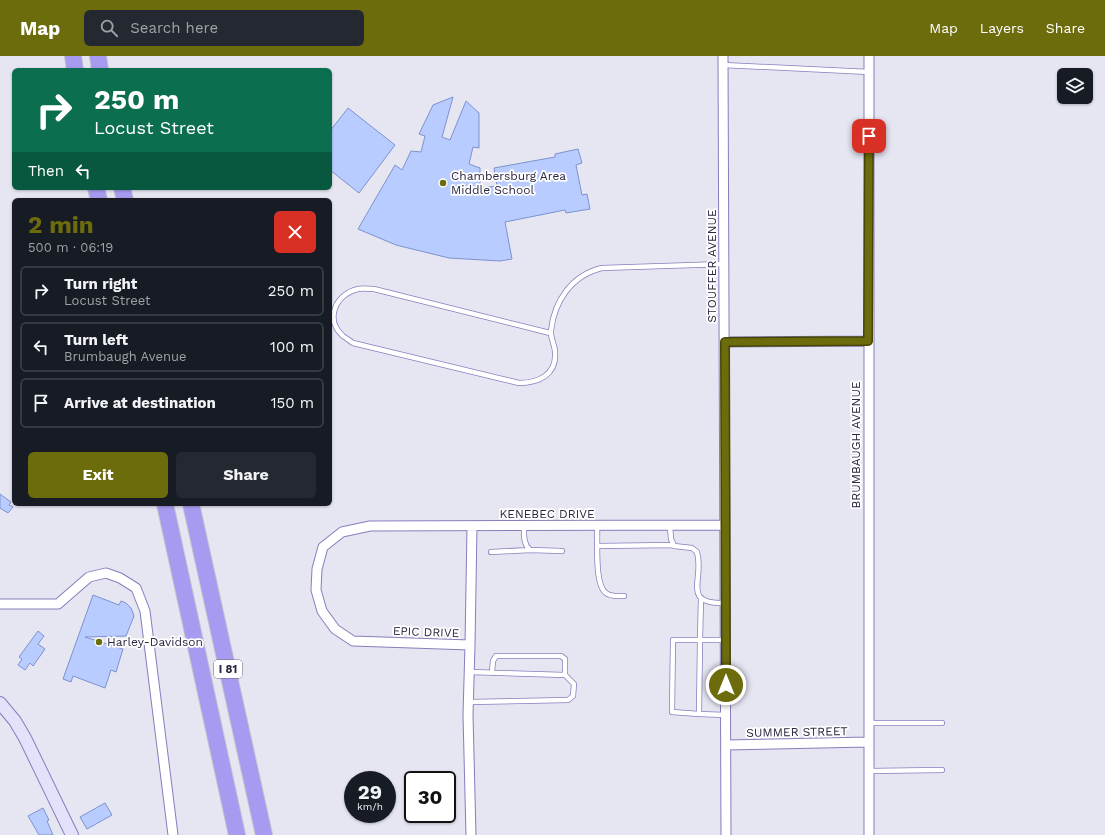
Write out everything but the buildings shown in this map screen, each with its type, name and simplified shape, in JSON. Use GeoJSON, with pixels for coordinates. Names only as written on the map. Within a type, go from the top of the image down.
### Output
{"type":"FeatureCollection","features":[{"type":"Feature","properties":{"kind":"highway"},"geometry":{"type":"LineString","coordinates":[[73,56],[75,68]]}},
{"type":"Feature","properties":{"kind":"highway"},"geometry":{"type":"LineString","coordinates":[[98,56],[100,68]]}},
{"type":"Feature","properties":{"kind":"highway","name":"I 81"},"geometry":{"type":"LineString","coordinates":[[165,506],[237,835]]}},
{"type":"Feature","properties":{"kind":"highway","name":"I 81"},"geometry":{"type":"LineString","coordinates":[[191,506],[264,835]]}},
{"type":"Feature","properties":{"kind":"highway"},"geometry":{"type":"LineString","coordinates":[[192,627],[196,674],[228,835]]}},
{"type":"Feature","properties":{"kind":"highway"},"geometry":{"type":"LineString","coordinates":[[232,687],[242,704],[275,835]]}},
{"type":"Feature","properties":{"kind":"street","name":"BRUMBAUGH AVENUE"},"geometry":{"type":"LineString","coordinates":[[868,56],[869,835]]}},
{"type":"Feature","properties":{"kind":"street","name":"STOUFFER AVENUE"},"geometry":{"type":"LineString","coordinates":[[723,60],[726,835]]}},
{"type":"Feature","properties":{"kind":"street"},"geometry":{"type":"LineString","coordinates":[[725,342],[868,341]]}},
{"type":"Feature","properties":{"kind":"street","name":"KENEBEC DRIVE"},"geometry":{"type":"LineString","coordinates":[[370,526],[725,525]]}},
{"type":"Feature","properties":{"kind":"street","name":"EPIC DRIVE"},"geometry":{"type":"LineString","coordinates":[[370,526],[342,532],[323,547],[317,569],[316,590],[322,611],[334,629],[353,642],[470,645],[468,702],[471,835]]}},
{"type":"Feature","properties":{"kind":"street"},"geometry":{"type":"LineString","coordinates":[[470,645],[472,526]]}},
{"type":"Feature","properties":{"kind":"street"},"geometry":{"type":"LineString","coordinates":[[0,604],[58,604],[89,578],[106,573],[120,578],[136,588],[145,611],[172,835]]}},
{"type":"Feature","properties":{"kind":"street"},"geometry":{"type":"LineString","coordinates":[[0,703],[15,721],[25,738],[72,835]]}},
{"type":"Feature","properties":{"kind":"street","name":"SUMMER STREET"},"geometry":{"type":"LineString","coordinates":[[726,745],[868,742]]}},
{"type":"Feature","properties":{"kind":"lane"},"geometry":{"type":"LineString","coordinates":[[723,60],[869,72]]}},
{"type":"Feature","properties":{"kind":"lane"},"geometry":{"type":"LineString","coordinates":[[550,333],[374,289],[359,289],[345,294],[335,304],[334,314],[336,326],[342,335],[353,343],[518,383],[530,383],[540,380],[550,372],[556,352],[550,333],[554,315],[560,300],[579,277],[590,271],[602,268],[724,264]]}},
{"type":"Feature","properties":{"kind":"lane"},"geometry":{"type":"LineString","coordinates":[[524,526],[526,547],[530,550]]}},
{"type":"Feature","properties":{"kind":"lane"},"geometry":{"type":"LineString","coordinates":[[597,526],[600,586],[607,594],[612,596],[624,596]]}},
{"type":"Feature","properties":{"kind":"lane"},"geometry":{"type":"LineString","coordinates":[[670,526],[670,539],[673,545]]}},
{"type":"Feature","properties":{"kind":"lane"},"geometry":{"type":"LineString","coordinates":[[598,546],[673,545],[678,548],[692,548],[697,552],[698,590],[701,598],[699,714]]}},
{"type":"Feature","properties":{"kind":"lane"},"geometry":{"type":"LineString","coordinates":[[491,552],[530,550],[562,551]]}},
{"type":"Feature","properties":{"kind":"lane"},"geometry":{"type":"LineString","coordinates":[[701,598],[710,603],[725,603]]}},
{"type":"Feature","properties":{"kind":"lane"},"geometry":{"type":"LineString","coordinates":[[726,640],[673,640],[672,712],[726,716]]}},
{"type":"Feature","properties":{"kind":"lane"},"geometry":{"type":"LineString","coordinates":[[492,672],[493,661],[496,656],[560,656],[565,659],[565,675]]}},
{"type":"Feature","properties":{"kind":"lane"},"geometry":{"type":"LineString","coordinates":[[468,702],[568,700],[573,696],[574,684],[565,675],[470,672]]}},
{"type":"Feature","properties":{"kind":"lane"},"geometry":{"type":"LineString","coordinates":[[868,723],[942,723]]}},
{"type":"Feature","properties":{"kind":"lane"},"geometry":{"type":"LineString","coordinates":[[868,770],[942,770]]}},
{"type":"Feature","properties":{"kind":"place","name":"Chambersburg Area Middle School"},"geometry":{"type":"Point","coordinates":[443,183]}},
{"type":"Feature","properties":{"kind":"place","name":"Harley-Davidson"},"geometry":{"type":"Point","coordinates":[99,642]}},
{"type":"Feature","properties":{"kind":"route"},"geometry":{"type":"LineString","coordinates":[[726,685],[725,342],[868,341],[869,136]]}}]}
